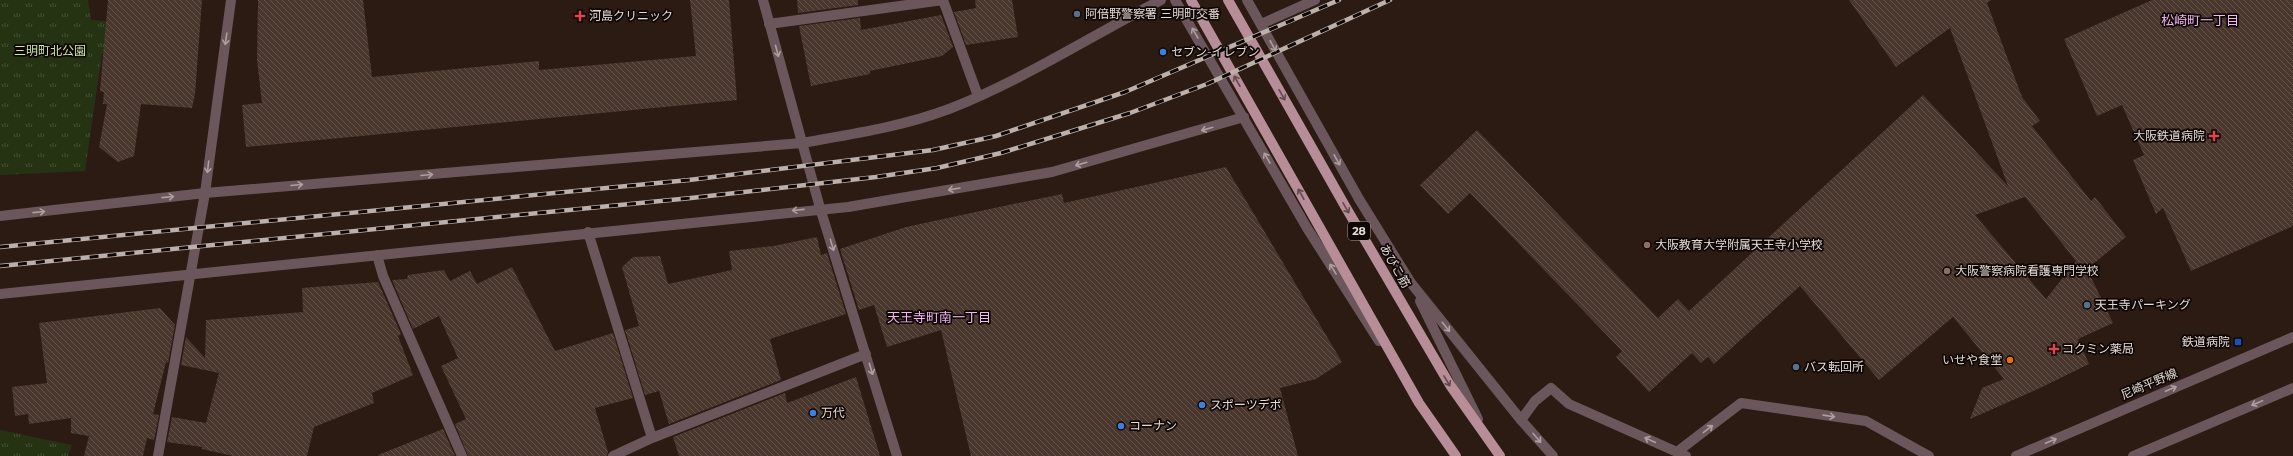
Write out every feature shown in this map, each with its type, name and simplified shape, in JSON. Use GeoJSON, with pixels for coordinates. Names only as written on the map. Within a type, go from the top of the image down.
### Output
{"type":"FeatureCollection","features":[{"type":"Feature","properties":{"kind":"main road"},"geometry":{"type":"LineString","coordinates":[[1191,0],[1419,403],[1456,456]]}},
{"type":"Feature","properties":{"kind":"main road","name":"あびこ筋"},"geometry":{"type":"LineString","coordinates":[[1228,0],[1345,206],[1450,385],[1500,456]]}},
{"type":"Feature","properties":{"kind":"street"},"geometry":{"type":"LineString","coordinates":[[158,456],[205,193],[231,0]]}},
{"type":"Feature","properties":{"kind":"street"},"geometry":{"type":"LineString","coordinates":[[763,0],[820,208],[897,456]]}},
{"type":"Feature","properties":{"kind":"street"},"geometry":{"type":"LineString","coordinates":[[769,24],[943,0],[978,96]]}},
{"type":"Feature","properties":{"kind":"street"},"geometry":{"type":"LineString","coordinates":[[0,216],[205,193],[802,143],[911,121],[949,108],[1006,84],[1162,0]]}},
{"type":"Feature","properties":{"kind":"street"},"geometry":{"type":"LineString","coordinates":[[1175,0],[1307,228],[1452,456]]}},
{"type":"Feature","properties":{"kind":"street"},"geometry":{"type":"LineString","coordinates":[[1247,0],[1359,199],[1411,283],[1496,456]]}},
{"type":"Feature","properties":{"kind":"street"},"geometry":{"type":"LineString","coordinates":[[1261,24],[1315,0]]}},
{"type":"Feature","properties":{"kind":"street"},"geometry":{"type":"LineString","coordinates":[[0,294],[820,208],[848,207],[1052,172],[1244,117]]}},
{"type":"Feature","properties":{"kind":"street"},"geometry":{"type":"LineString","coordinates":[[588,232],[652,438]]}},
{"type":"Feature","properties":{"kind":"street"},"geometry":{"type":"LineString","coordinates":[[377,255],[383,276],[462,456]]}},
{"type":"Feature","properties":{"kind":"street"},"geometry":{"type":"LineString","coordinates":[[1411,283],[1521,420],[1553,456]]}},
{"type":"Feature","properties":{"kind":"street","name":"尼崎平野線"},"geometry":{"type":"LineString","coordinates":[[2016,456],[2293,337]]}},
{"type":"Feature","properties":{"kind":"street"},"geometry":{"type":"LineString","coordinates":[[614,456],[652,438],[866,354]]}},
{"type":"Feature","properties":{"kind":"street"},"geometry":{"type":"LineString","coordinates":[[1521,420],[1535,402],[1551,388],[1569,404],[1681,454],[1741,403],[1866,421],[1929,456]]}},
{"type":"Feature","properties":{"kind":"street"},"geometry":{"type":"LineString","coordinates":[[2133,456],[2293,388]]}},
{"type":"Feature","properties":{"kind":"green space","name":"三明町北公園"},"geometry":{"type":"Polygon","coordinates":[[[0,0],[88,0],[91,20],[106,21],[113,54],[102,54],[85,171],[0,175],[0,0]]]}},
{"type":"Feature","properties":{"kind":"green space"},"geometry":{"type":"Polygon","coordinates":[[[0,430],[72,445],[68,456],[0,456],[0,430]]]}},
{"type":"Feature","properties":{"kind":"building"},"geometry":{"type":"Polygon","coordinates":[[[108,0],[202,0],[195,94],[192,108],[141,104],[134,156],[118,162],[99,147],[107,104],[103,104],[104,92],[100,91],[108,0]]]}},
{"type":"Feature","properties":{"kind":"building"},"geometry":{"type":"Polygon","coordinates":[[[258,0],[363,0],[372,77],[539,61],[539,70],[696,56],[690,0],[729,0],[737,100],[246,147],[242,105],[262,103],[257,60],[258,0]]]}},
{"type":"Feature","properties":{"kind":"building"},"geometry":{"type":"Polygon","coordinates":[[[797,0],[858,0],[858,5],[798,13],[797,0]]]}},
{"type":"Feature","properties":{"kind":"building"},"geometry":{"type":"Polygon","coordinates":[[[975,0],[1012,0],[1018,37],[966,45],[954,12],[976,8],[975,0]]]}},
{"type":"Feature","properties":{"kind":"building"},"geometry":{"type":"Polygon","coordinates":[[[1849,0],[1991,0],[1987,3],[2022,97],[2040,121],[2032,126],[2091,201],[2095,197],[2126,237],[2087,269],[2113,323],[2078,339],[2089,364],[2040,388],[1970,419],[1982,388],[2004,379],[1953,317],[1879,380],[1800,286],[1714,364],[1708,357],[1701,363],[1692,353],[1649,392],[1616,357],[1622,351],[1470,193],[1448,214],[1420,185],[1477,130],[1658,318],[1678,299],[1689,311],[1923,95],[2008,186],[1950,28],[1896,67],[1849,0]],[[2025,197],[1975,215],[2046,299],[2076,261],[2025,197]]]}},
{"type":"Feature","properties":{"kind":"building","name":"大阪鉄道病院"},"geometry":{"type":"Polygon","coordinates":[[[2152,0],[2293,0],[2293,226],[2191,271],[2163,208],[2156,214],[2133,160],[2144,155],[2122,105],[2097,116],[2064,39],[2152,0]]]}},
{"type":"Feature","properties":{"kind":"building"},"geometry":{"type":"Polygon","coordinates":[[[941,15],[953,47],[942,56],[870,71],[870,74],[811,86],[799,26],[860,18],[861,30],[941,15]]]}},
{"type":"Feature","properties":{"kind":"building"},"geometry":{"type":"Polygon","coordinates":[[[1226,167],[1342,362],[1316,379],[1280,388],[1298,456],[971,456],[941,330],[887,347],[874,305],[859,310],[840,249],[906,227],[1013,204],[1062,194],[1064,203],[1226,167]]]}},
{"type":"Feature","properties":{"kind":"building"},"geometry":{"type":"Polygon","coordinates":[[[817,237],[821,255],[827,253],[846,314],[770,339],[781,380],[669,424],[659,391],[645,395],[625,330],[639,326],[622,267],[633,257],[660,256],[668,284],[732,270],[729,251],[773,246],[817,237]]]}},
{"type":"Feature","properties":{"kind":"building"},"geometry":{"type":"Polygon","coordinates":[[[512,267],[555,351],[613,333],[633,398],[595,408],[608,452],[607,456],[468,456],[455,424],[466,419],[441,366],[458,358],[439,316],[413,329],[392,280],[407,279],[408,275],[444,270],[450,281],[470,271],[477,284],[512,267]]]}},
{"type":"Feature","properties":{"kind":"building"},"geometry":{"type":"Polygon","coordinates":[[[378,282],[401,334],[398,336],[413,375],[372,393],[374,403],[314,427],[307,456],[233,456],[202,449],[202,447],[167,442],[172,417],[206,423],[219,373],[181,365],[186,337],[205,358],[206,320],[303,312],[302,288],[378,282]]]}},
{"type":"Feature","properties":{"kind":"building"},"geometry":{"type":"Polygon","coordinates":[[[160,308],[175,325],[168,363],[166,362],[153,414],[159,415],[154,440],[147,438],[143,456],[84,456],[89,436],[71,433],[71,418],[29,424],[28,414],[15,416],[12,387],[47,383],[39,323],[160,308]]]}},
{"type":"Feature","properties":{"kind":"building","name":"万代"},"geometry":{"type":"Polygon","coordinates":[[[856,377],[880,456],[679,456],[673,437],[785,393],[787,403],[856,377]]]}},
{"type":"Feature","properties":{"kind":"building"},"geometry":{"type":"Polygon","coordinates":[[[443,429],[455,456],[378,455],[443,429]]]}},
{"type":"Feature","properties":{"kind":"railway"},"geometry":{"type":"LineString","coordinates":[[0,247],[689,180],[933,150],[996,136],[1125,92],[1339,0]]}},
{"type":"Feature","properties":{"kind":"railway"},"geometry":{"type":"LineString","coordinates":[[0,266],[691,198],[876,177],[937,168],[1001,153],[1130,113],[1207,84],[1390,0]]}},
{"type":"Feature","properties":{"kind":"place","name":"阿倍野警察署 三明町交番"},"geometry":{"type":"Point","coordinates":[1077,14]}},
{"type":"Feature","properties":{"kind":"place","name":"河島クリニック"},"geometry":{"type":"Point","coordinates":[580,16]}},
{"type":"Feature","properties":{"kind":"place","name":"セブン-イレブン"},"geometry":{"type":"Point","coordinates":[1163,52]}},
{"type":"Feature","properties":{"kind":"place","name":"大阪鉄道病院"},"geometry":{"type":"Point","coordinates":[2214,136]}},
{"type":"Feature","properties":{"kind":"place","name":"大阪教育大学附属天王寺小学校"},"geometry":{"type":"Point","coordinates":[1647,245]}},
{"type":"Feature","properties":{"kind":"place","name":"大阪警察病院看護専門学校"},"geometry":{"type":"Point","coordinates":[1947,271]}},
{"type":"Feature","properties":{"kind":"place","name":"天王寺パーキング"},"geometry":{"type":"Point","coordinates":[2087,305]}},
{"type":"Feature","properties":{"kind":"place","name":"鉄道病院"},"geometry":{"type":"Point","coordinates":[2238,342]}},
{"type":"Feature","properties":{"kind":"place","name":"コクミン薬局"},"geometry":{"type":"Point","coordinates":[2054,349]}},
{"type":"Feature","properties":{"kind":"place","name":"いせや食堂"},"geometry":{"type":"Point","coordinates":[2010,360]}},
{"type":"Feature","properties":{"kind":"place","name":"バス転回所"},"geometry":{"type":"Point","coordinates":[1796,367]}},
{"type":"Feature","properties":{"kind":"place","name":"スポーツデポ"},"geometry":{"type":"Point","coordinates":[1202,405]}},
{"type":"Feature","properties":{"kind":"place","name":"万代"},"geometry":{"type":"Point","coordinates":[813,413]}},
{"type":"Feature","properties":{"kind":"place","name":"コーナン"},"geometry":{"type":"Point","coordinates":[1121,426]}},
{"type":"Feature","properties":{"kind":"district","name":"松崎町一丁目"},"geometry":{"type":"Point","coordinates":[2200,20]}},
{"type":"Feature","properties":{"kind":"district","name":"天王寺町南一丁目"},"geometry":{"type":"Point","coordinates":[939,317]}}]}
